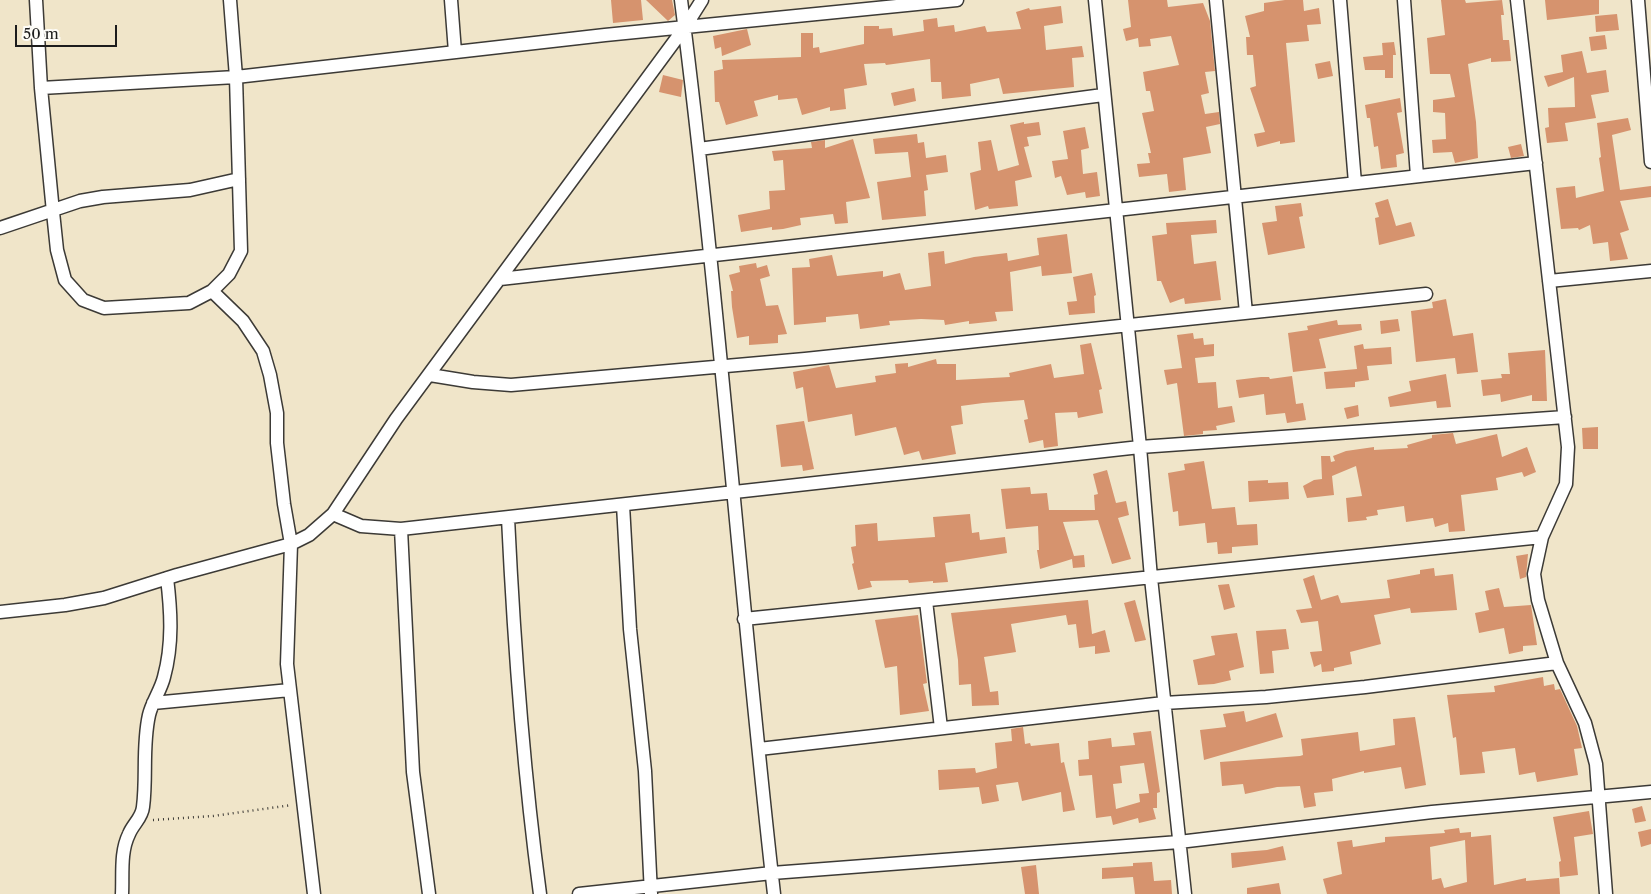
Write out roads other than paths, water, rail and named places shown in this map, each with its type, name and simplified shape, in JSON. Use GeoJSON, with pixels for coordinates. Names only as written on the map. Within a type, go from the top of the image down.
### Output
{"type":"FeatureCollection","features":[{"type":"Feature","properties":{"kind":"street"},"geometry":{"type":"LineString","coordinates":[[36,0],[41,88],[57,250],[65,280],[83,300],[104,308],[189,302],[212,291],[229,274],[241,251],[236,77],[230,0]]}},
{"type":"Feature","properties":{"kind":"street"},"geometry":{"type":"LineString","coordinates":[[451,0],[456,52]]}},
{"type":"Feature","properties":{"kind":"street"},"geometry":{"type":"LineString","coordinates":[[681,0],[699,149],[744,619],[774,894]]}},
{"type":"Feature","properties":{"kind":"street"},"geometry":{"type":"LineString","coordinates":[[0,612],[65,605],[104,598],[167,578],[290,544],[309,535],[333,514],[396,419],[685,27],[702,0]]}},
{"type":"Feature","properties":{"kind":"street"},"geometry":{"type":"LineString","coordinates":[[41,88],[236,77],[685,27],[957,0]]}},
{"type":"Feature","properties":{"kind":"street"},"geometry":{"type":"LineString","coordinates":[[1094,0],[1140,447],[1150,578],[1185,894]]}},
{"type":"Feature","properties":{"kind":"street"},"geometry":{"type":"LineString","coordinates":[[1216,0],[1246,313]]}},
{"type":"Feature","properties":{"kind":"street"},"geometry":{"type":"LineString","coordinates":[[1340,0],[1355,183]]}},
{"type":"Feature","properties":{"kind":"street"},"geometry":{"type":"LineString","coordinates":[[1404,0],[1417,176]]}},
{"type":"Feature","properties":{"kind":"street"},"geometry":{"type":"LineString","coordinates":[[1517,0],[1568,447],[1566,484],[1542,537],[1534,574],[1538,600],[1557,663],[1585,723],[1593,746],[1606,894]]}},
{"type":"Feature","properties":{"kind":"street"},"geometry":{"type":"LineString","coordinates":[[1638,0],[1651,162]]}},
{"type":"Feature","properties":{"kind":"street"},"geometry":{"type":"LineString","coordinates":[[699,149],[1103,95]]}},
{"type":"Feature","properties":{"kind":"street"},"geometry":{"type":"LineString","coordinates":[[500,279],[1536,163]]}},
{"type":"Feature","properties":{"kind":"street"},"geometry":{"type":"LineString","coordinates":[[0,228],[53,212],[80,201],[103,197],[190,190],[239,179]]}},
{"type":"Feature","properties":{"kind":"street"},"geometry":{"type":"LineString","coordinates":[[1549,281],[1651,271]]}},
{"type":"Feature","properties":{"kind":"street"},"geometry":{"type":"LineString","coordinates":[[212,291],[242,321],[263,351],[270,375],[277,413],[277,443],[290,544],[287,664],[314,894]]}},
{"type":"Feature","properties":{"kind":"street"},"geometry":{"type":"LineString","coordinates":[[430,375],[473,382],[511,385],[720,367],[1426,294]]}},
{"type":"Feature","properties":{"kind":"street"},"geometry":{"type":"LineString","coordinates":[[333,514],[361,526],[401,529],[1140,447],[1565,417]]}},
{"type":"Feature","properties":{"kind":"street"},"geometry":{"type":"LineString","coordinates":[[623,504],[630,629],[645,771],[651,890]]}},
{"type":"Feature","properties":{"kind":"street"},"geometry":{"type":"LineString","coordinates":[[508,518],[515,668],[528,807],[540,894]]}},
{"type":"Feature","properties":{"kind":"street"},"geometry":{"type":"LineString","coordinates":[[401,529],[412,772],[429,894]]}},
{"type":"Feature","properties":{"kind":"street"},"geometry":{"type":"LineString","coordinates":[[744,619],[1542,537]]}},
{"type":"Feature","properties":{"kind":"street"},"geometry":{"type":"LineString","coordinates":[[122,894],[125,846],[129,833],[138,821],[144,807],[144,748],[153,703],[160,690],[168,655],[171,613],[167,578]]}},
{"type":"Feature","properties":{"kind":"street"},"geometry":{"type":"LineString","coordinates":[[926,601],[941,728]]}},
{"type":"Feature","properties":{"kind":"street"},"geometry":{"type":"LineString","coordinates":[[759,749],[1164,703],[1266,697],[1365,687],[1557,663]]}},
{"type":"Feature","properties":{"kind":"street"},"geometry":{"type":"LineString","coordinates":[[153,703],[290,690]]}},
{"type":"Feature","properties":{"kind":"street"},"geometry":{"type":"LineString","coordinates":[[579,894],[651,890],[772,873],[1179,842],[1432,812],[1651,792]]}}]}
